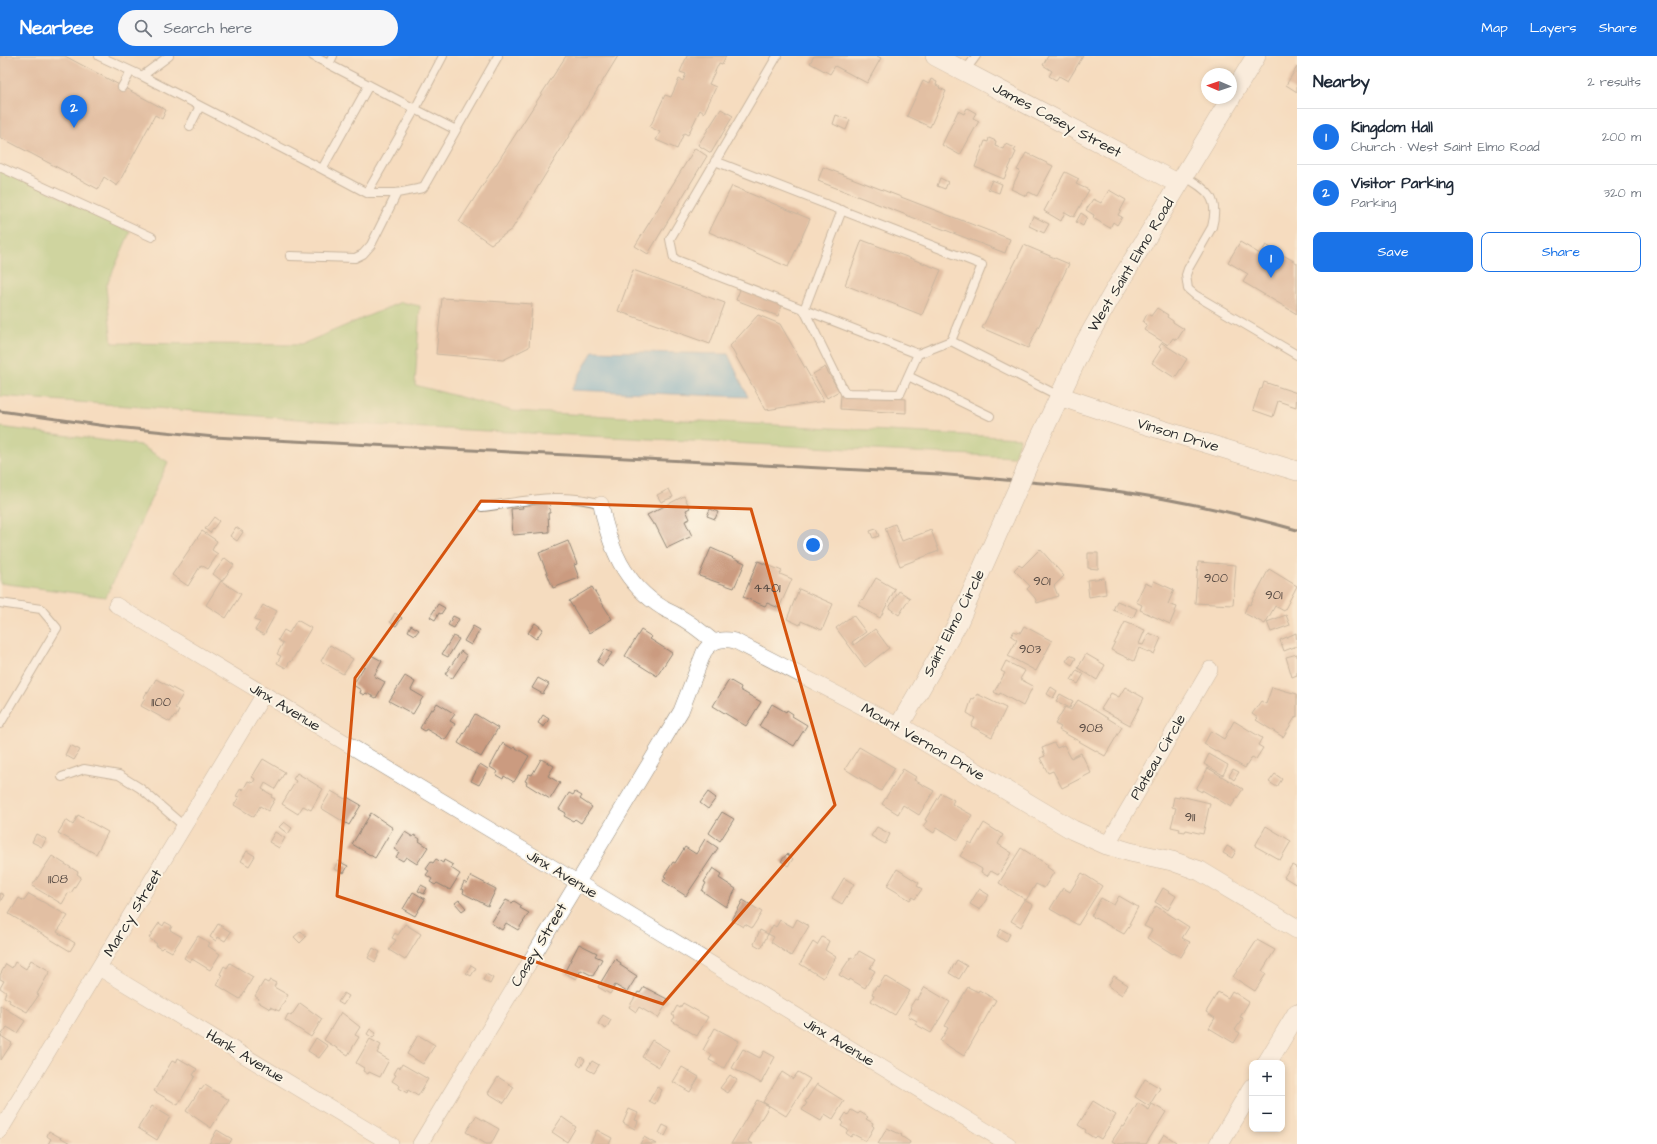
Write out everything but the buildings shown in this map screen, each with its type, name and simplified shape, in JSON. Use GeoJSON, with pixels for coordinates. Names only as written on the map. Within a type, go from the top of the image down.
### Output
{"type":"FeatureCollection","features":[{"type":"Feature","properties":{"kind":"street","name":"James Casey Street"},"geometry":{"type":"LineString","coordinates":[[935,56],[1181,180]]}},
{"type":"Feature","properties":{"kind":"street","name":"West Saint Elmo Road"},"geometry":{"type":"LineString","coordinates":[[1237,88],[1256,56]]}},
{"type":"Feature","properties":{"kind":"street","name":"West Saint Elmo Road"},"geometry":{"type":"LineString","coordinates":[[1040,438],[1084,344],[1227,104]]}},
{"type":"Feature","properties":{"kind":"street","name":"Vinson Drive"},"geometry":{"type":"LineString","coordinates":[[1059,396],[1140,423],[1297,471]]}},
{"type":"Feature","properties":{"kind":"street","name":"Saint Elmo Circle"},"geometry":{"type":"LineString","coordinates":[[899,726],[958,623],[1040,438]]}},
{"type":"Feature","properties":{"kind":"street"},"geometry":{"type":"LineString","coordinates":[[601,504],[606,530],[612,547],[618,561],[632,580],[649,598],[697,628],[714,642]]}},
{"type":"Feature","properties":{"kind":"street","name":"Jinx Avenue"},"geometry":{"type":"LineString","coordinates":[[116,605],[577,882],[1008,1144]]}},
{"type":"Feature","properties":{"kind":"street","name":"Mount Vernon Drive"},"geometry":{"type":"LineString","coordinates":[[714,642],[727,639],[735,641],[899,726],[1058,822],[1083,835],[1107,845],[1130,852],[1172,861],[1200,871],[1297,929]]}},
{"type":"Feature","properties":{"kind":"street","name":"Casey Street"},"geometry":{"type":"LineString","coordinates":[[420,1144],[681,711],[704,652],[708,645],[714,642]]}},
{"type":"Feature","properties":{"kind":"street","name":"Plateau Circle"},"geometry":{"type":"LineString","coordinates":[[1107,845],[1210,668]]}},
{"type":"Feature","properties":{"kind":"street","name":"Marcy Street"},"geometry":{"type":"LineString","coordinates":[[0,1132],[264,694]]}},
{"type":"Feature","properties":{"kind":"street","name":"Hank Avenue"},"geometry":{"type":"LineString","coordinates":[[100,968],[391,1144]]}},
{"type":"Feature","properties":{"kind":"street"},"geometry":{"type":"LineString","coordinates":[[1269,1060],[1297,1013]]}},
{"type":"Feature","properties":{"kind":"street"},"geometry":{"type":"LineString","coordinates":[[1219,1144],[1249,1093]]}},
{"type":"Feature","properties":{"kind":"lane"},"geometry":{"type":"LineString","coordinates":[[99,56],[142,76],[322,168],[367,193],[397,193],[423,188],[498,56]]}},
{"type":"Feature","properties":{"kind":"lane"},"geometry":{"type":"LineString","coordinates":[[142,76],[169,56]]}},
{"type":"Feature","properties":{"kind":"lane"},"geometry":{"type":"LineString","coordinates":[[313,56],[456,130]]}},
{"type":"Feature","properties":{"kind":"lane"},"geometry":{"type":"LineString","coordinates":[[329,64],[333,56]]}},
{"type":"Feature","properties":{"kind":"lane"},"geometry":{"type":"LineString","coordinates":[[367,193],[415,109],[443,56]]}},
{"type":"Feature","properties":{"kind":"lane"},"geometry":{"type":"LineString","coordinates":[[715,161],[982,265],[951,341],[918,354],[674,259],[670,239],[715,161],[777,56]]}},
{"type":"Feature","properties":{"kind":"lane"},"geometry":{"type":"LineString","coordinates":[[965,71],[976,56]]}},
{"type":"Feature","properties":{"kind":"lane"},"geometry":{"type":"LineString","coordinates":[[122,87],[130,71]]}},
{"type":"Feature","properties":{"kind":"lane"},"geometry":{"type":"LineString","coordinates":[[322,168],[369,86]]}},
{"type":"Feature","properties":{"kind":"lane"},"geometry":{"type":"LineString","coordinates":[[190,126],[200,106]]}},
{"type":"Feature","properties":{"kind":"lane"},"geometry":{"type":"LineString","coordinates":[[0,167],[152,237]]}},
{"type":"Feature","properties":{"kind":"lane"},"geometry":{"type":"LineString","coordinates":[[1181,180],[1207,190],[1211,196],[1214,210],[1212,227],[1186,275],[1188,289],[1195,295],[1297,356]]}},
{"type":"Feature","properties":{"kind":"lane"},"geometry":{"type":"LineString","coordinates":[[290,256],[355,258],[364,254],[371,245],[397,193]]}},
{"type":"Feature","properties":{"kind":"lane"},"geometry":{"type":"LineString","coordinates":[[842,210],[804,310],[844,393],[900,394],[918,354]]}},
{"type":"Feature","properties":{"kind":"lane"},"geometry":{"type":"LineString","coordinates":[[951,341],[1059,396]]}},
{"type":"Feature","properties":{"kind":"lane"},"geometry":{"type":"LineString","coordinates":[[908,376],[990,416]]}},
{"type":"Feature","properties":{"kind":"lane"},"geometry":{"type":"LineString","coordinates":[[482,507],[545,498],[574,498],[601,504]]}},
{"type":"Feature","properties":{"kind":"lane"},"geometry":{"type":"LineString","coordinates":[[0,603],[41,609],[57,628],[0,724]]}},
{"type":"Feature","properties":{"kind":"lane"},"geometry":{"type":"LineString","coordinates":[[62,777],[84,769],[119,775],[140,788],[185,827]]}},
{"type":"Feature","properties":{"kind":"highlighted area"},"geometry":{"type":"Polygon","coordinates":[[[481,501],[751,509],[835,805],[663,1004],[337,896],[355,678],[481,501]]]}},
{"type":"Feature","properties":{"kind":"green space"},"geometry":{"type":"Polygon","coordinates":[[[0,166],[130,232],[106,287],[112,343],[300,345],[401,302],[420,306],[415,385],[513,411],[1020,438],[1014,457],[387,426],[0,396],[0,166]]]}},
{"type":"Feature","properties":{"kind":"green space"},"geometry":{"type":"Polygon","coordinates":[[[0,427],[140,445],[168,462],[106,597],[0,583],[0,427]]]}},
{"type":"Feature","properties":{"kind":"water"},"geometry":{"type":"Polygon","coordinates":[[[593,351],[728,354],[748,397],[571,390],[593,351]]]}},
{"type":"Feature","properties":{"kind":"railway"},"geometry":{"type":"LineString","coordinates":[[0,411],[106,426],[214,437],[939,474],[1040,483],[1125,492],[1224,511],[1297,530]]}},
{"type":"Feature","properties":{"kind":"place","name":"Visitor Parking"},"geometry":{"type":"Point","coordinates":[74,128]}},
{"type":"Feature","properties":{"kind":"place","name":"Kingdom Hall"},"geometry":{"type":"Point","coordinates":[1271,278]}}]}
